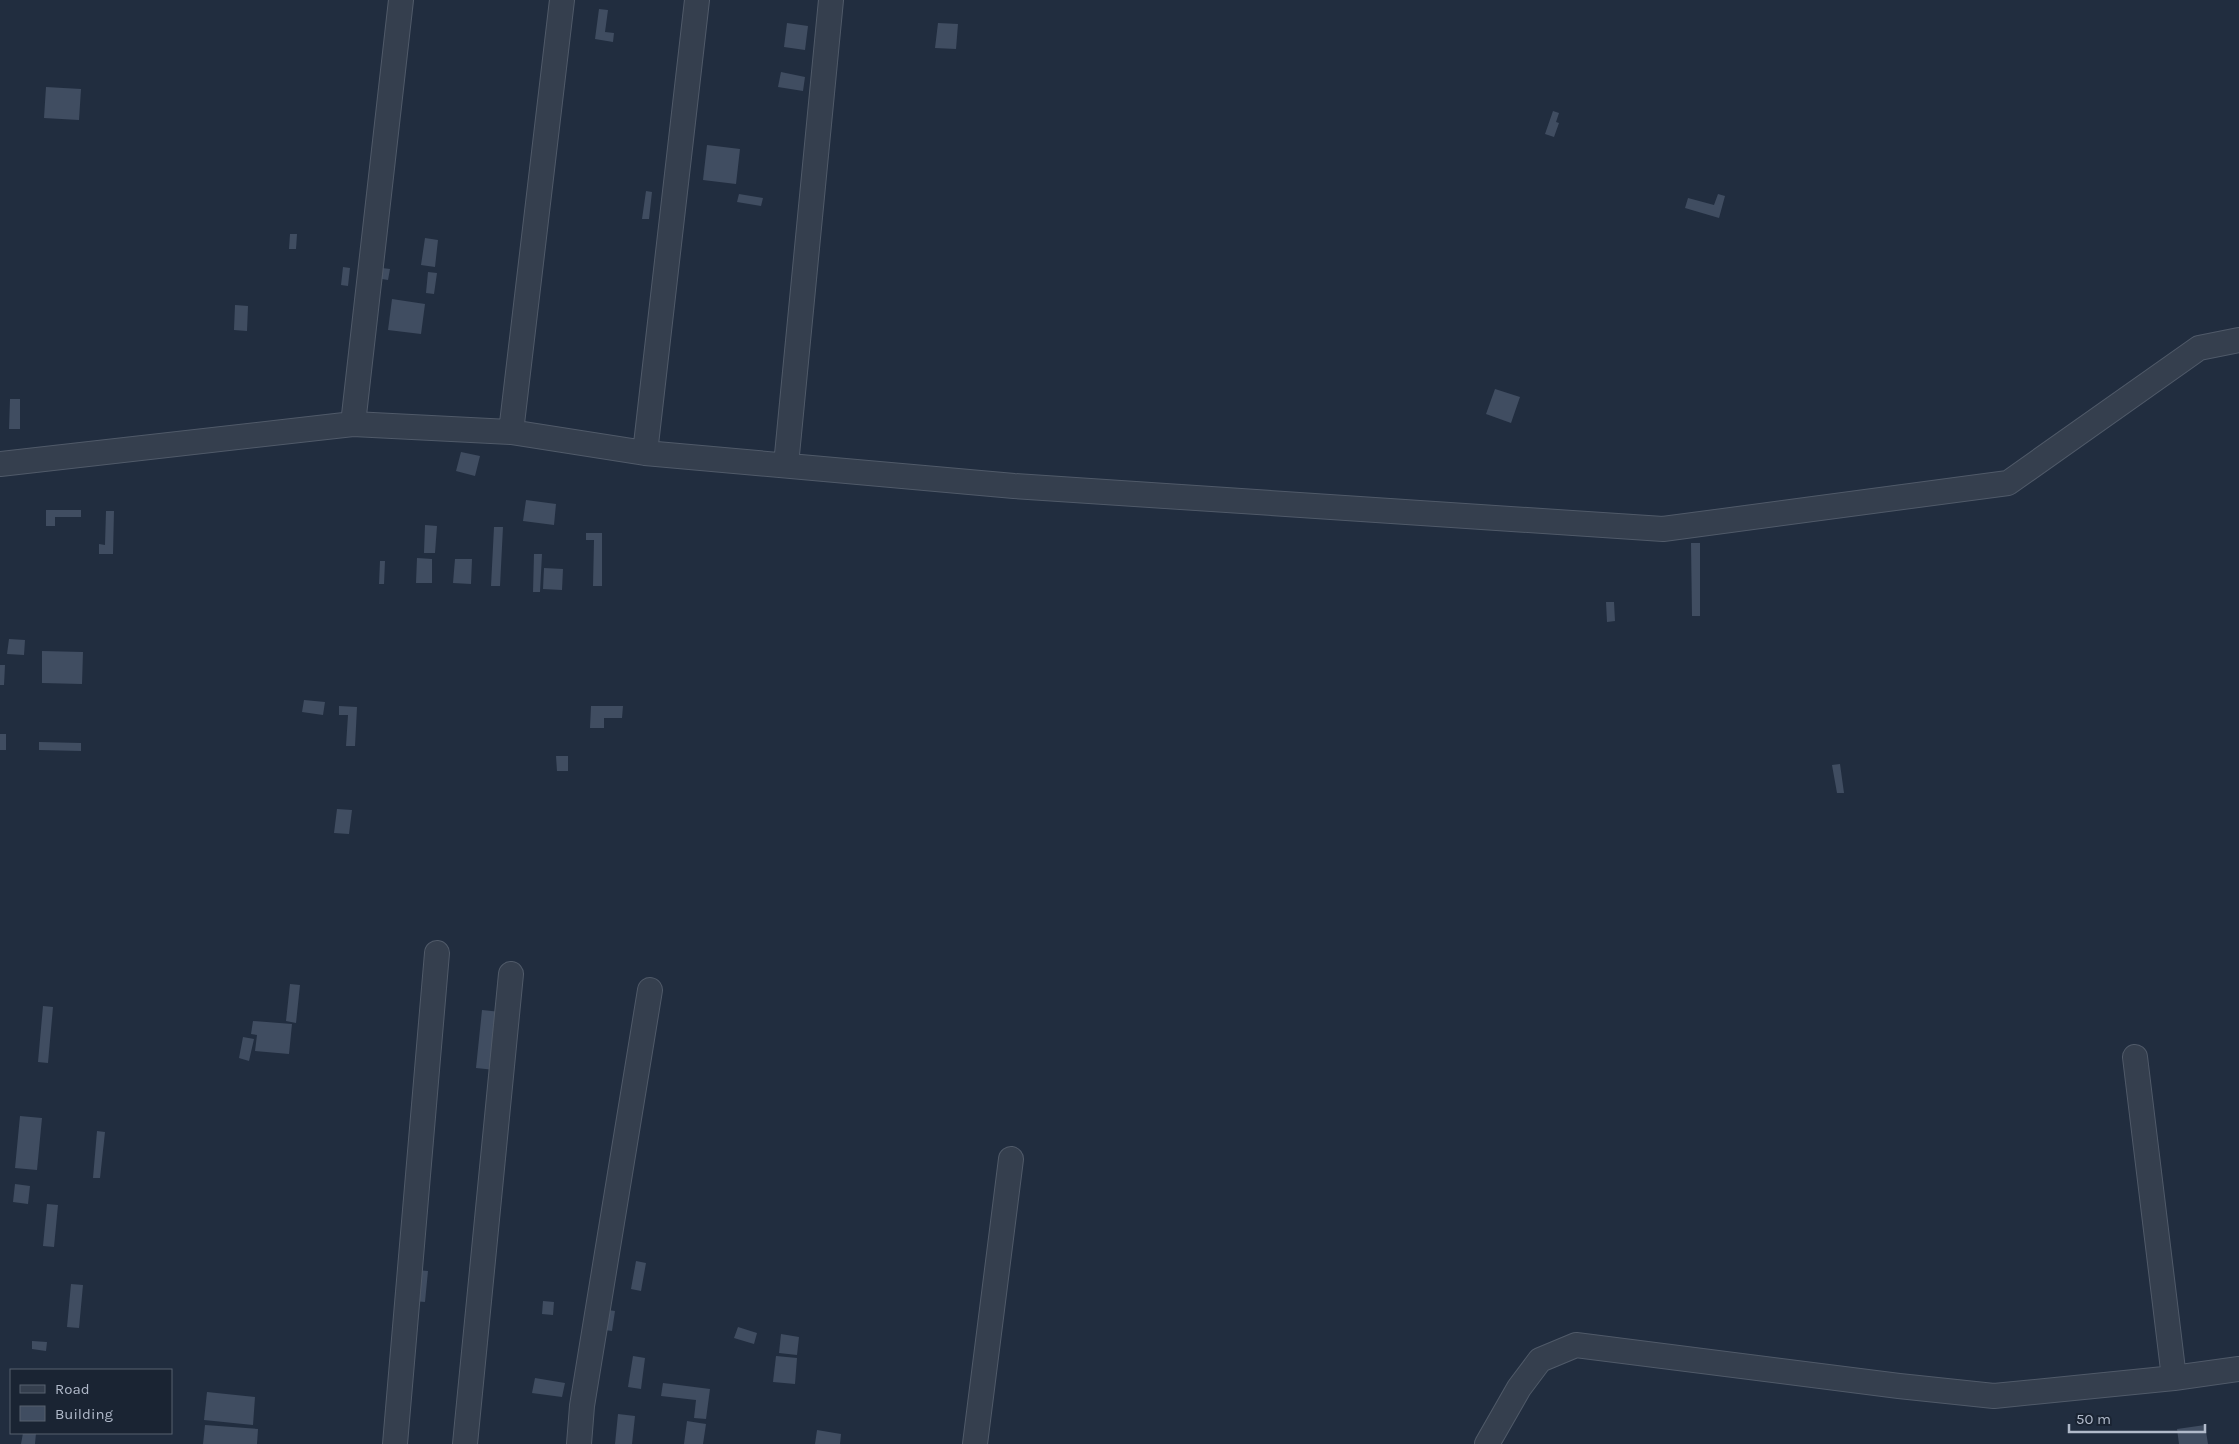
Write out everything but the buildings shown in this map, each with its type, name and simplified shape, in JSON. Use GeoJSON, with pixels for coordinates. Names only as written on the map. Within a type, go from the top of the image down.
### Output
{"type":"FeatureCollection","features":[{"type":"Feature","properties":{"kind":"street"},"geometry":{"type":"LineString","coordinates":[[352,424],[401,0]]}},
{"type":"Feature","properties":{"kind":"street"},"geometry":{"type":"LineString","coordinates":[[511,432],[562,0]]}},
{"type":"Feature","properties":{"kind":"street"},"geometry":{"type":"LineString","coordinates":[[645,453],[697,0]]}},
{"type":"Feature","properties":{"kind":"street"},"geometry":{"type":"LineString","coordinates":[[786,466],[831,0]]}},
{"type":"Feature","properties":{"kind":"street"},"geometry":{"type":"LineString","coordinates":[[0,464],[352,424],[511,432],[645,453],[1014,486],[1663,529],[2008,483],[2199,348],[2239,340]]}},
{"type":"Feature","properties":{"kind":"street"},"geometry":{"type":"LineString","coordinates":[[395,1444],[437,953]]}},
{"type":"Feature","properties":{"kind":"street"},"geometry":{"type":"LineString","coordinates":[[466,1444],[511,974]]}},
{"type":"Feature","properties":{"kind":"street"},"geometry":{"type":"LineString","coordinates":[[579,1444],[583,1396],[650,990]]}},
{"type":"Feature","properties":{"kind":"street"},"geometry":{"type":"LineString","coordinates":[[2135,1057],[2174,1378]]}},
{"type":"Feature","properties":{"kind":"street"},"geometry":{"type":"LineString","coordinates":[[975,1444],[1011,1159]]}},
{"type":"Feature","properties":{"kind":"street"},"geometry":{"type":"LineString","coordinates":[[1487,1444],[1519,1388],[1540,1360],[1576,1345],[1899,1386],[1994,1396],[2174,1378],[2239,1369]]}}]}
